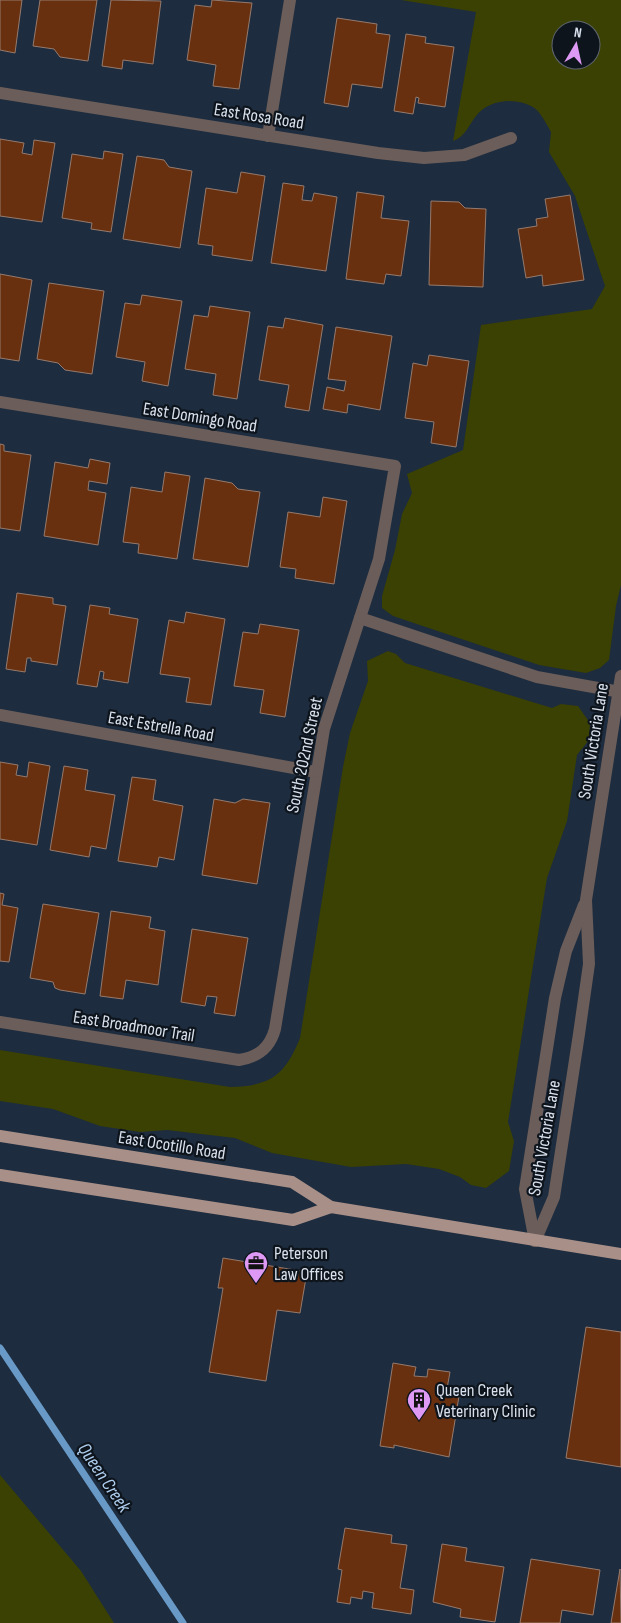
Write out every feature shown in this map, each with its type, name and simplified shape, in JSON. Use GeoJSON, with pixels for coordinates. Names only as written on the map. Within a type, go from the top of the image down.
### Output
{"type":"FeatureCollection","features":[{"type":"Feature","properties":{"kind":"main road","name":"East Ocotillo Road"},"geometry":{"type":"LineString","coordinates":[[0,1136],[292,1182],[332,1207],[621,1254]]}},
{"type":"Feature","properties":{"kind":"main road","name":"East Ocotillo Road"},"geometry":{"type":"LineString","coordinates":[[0,1175],[292,1220],[332,1207]]}},
{"type":"Feature","properties":{"kind":"street"},"geometry":{"type":"LineString","coordinates":[[268,136],[290,0]]}},
{"type":"Feature","properties":{"kind":"street","name":"East Rosa Road"},"geometry":{"type":"LineString","coordinates":[[0,93],[378,153],[424,158],[464,155],[511,138]]}},
{"type":"Feature","properties":{"kind":"street","name":"East Domingo Road"},"geometry":{"type":"LineString","coordinates":[[0,402],[395,466]]}},
{"type":"Feature","properties":{"kind":"street","name":"South 202nd Street"},"geometry":{"type":"LineString","coordinates":[[262,1052],[270,1041],[275,1029],[316,772],[332,703],[379,559],[395,466]]}},
{"type":"Feature","properties":{"kind":"street"},"geometry":{"type":"LineString","coordinates":[[360,618],[537,677],[620,692]]}},
{"type":"Feature","properties":{"kind":"street","name":"South Victoria Lane"},"geometry":{"type":"LineString","coordinates":[[535,1241],[555,1191],[579,1034],[588,964],[586,900],[621,676]]}},
{"type":"Feature","properties":{"kind":"street","name":"East Estrella Road"},"geometry":{"type":"LineString","coordinates":[[0,715],[316,772]]}},
{"type":"Feature","properties":{"kind":"street","name":"South Victoria Lane"},"geometry":{"type":"LineString","coordinates":[[535,1241],[525,1189],[555,998],[566,951],[586,900]]}},
{"type":"Feature","properties":{"kind":"street","name":"East Broadmoor Trail"},"geometry":{"type":"LineString","coordinates":[[0,1022],[233,1060],[252,1058],[262,1052]]}},
{"type":"Feature","properties":{"kind":"green space"},"geometry":{"type":"Polygon","coordinates":[[[401,0],[621,0],[621,585],[616,606],[609,660],[600,668],[586,673],[539,665],[393,616],[382,608],[382,596],[395,550],[402,514],[412,493],[407,474],[463,450],[481,325],[592,309],[605,286],[575,196],[549,152],[551,132],[536,109],[519,102],[503,101],[495,103],[481,110],[464,134],[453,141],[476,12],[401,0]]]}},
{"type":"Feature","properties":{"kind":"green space"},"geometry":{"type":"Polygon","coordinates":[[[388,651],[396,654],[405,663],[552,708],[561,704],[578,706],[590,723],[589,740],[577,755],[567,821],[547,878],[508,1122],[514,1141],[509,1171],[486,1188],[471,1185],[460,1177],[439,1169],[406,1164],[351,1167],[272,1153],[235,1138],[167,1130],[140,1132],[100,1126],[53,1109],[0,1101],[0,1050],[230,1087],[266,1081],[282,1070],[300,1038],[343,767],[350,733],[368,681],[367,661],[388,651]]]}},
{"type":"Feature","properties":{"kind":"green space"},"geometry":{"type":"Polygon","coordinates":[[[0,1475],[81,1571],[114,1623],[0,1623],[0,1475]]]}},
{"type":"Feature","properties":{"kind":"building"},"geometry":{"type":"Polygon","coordinates":[[[0,0],[22,0],[15,53],[0,50],[0,0]]]}},
{"type":"Feature","properties":{"kind":"building"},"geometry":{"type":"Polygon","coordinates":[[[40,0],[97,0],[88,61],[60,57],[54,49],[33,46],[40,0]]]}},
{"type":"Feature","properties":{"kind":"building"},"geometry":{"type":"Polygon","coordinates":[[[111,0],[161,1],[153,64],[123,60],[122,69],[102,66],[111,0]]]}},
{"type":"Feature","properties":{"kind":"building"},"geometry":{"type":"Polygon","coordinates":[[[212,0],[252,3],[239,89],[213,86],[216,65],[187,60],[195,5],[211,7],[212,0]]]}},
{"type":"Feature","properties":{"kind":"building"},"geometry":{"type":"Polygon","coordinates":[[[337,18],[377,24],[376,33],[390,35],[382,88],[352,84],[348,107],[324,103],[337,18]]]}},
{"type":"Feature","properties":{"kind":"building"},"geometry":{"type":"Polygon","coordinates":[[[406,34],[426,37],[425,43],[454,47],[445,107],[418,103],[419,98],[416,97],[413,114],[394,111],[406,34]]]}},
{"type":"Feature","properties":{"kind":"building"},"geometry":{"type":"Polygon","coordinates":[[[0,139],[24,143],[22,153],[32,155],[34,140],[55,143],[42,222],[0,216],[0,139]]]}},
{"type":"Feature","properties":{"kind":"building"},"geometry":{"type":"Polygon","coordinates":[[[104,151],[123,154],[111,232],[91,229],[92,223],[62,218],[72,154],[103,159],[104,151]]]}},
{"type":"Feature","properties":{"kind":"building"},"geometry":{"type":"Polygon","coordinates":[[[137,156],[164,160],[169,167],[192,171],[180,248],[123,239],[137,156]]]}},
{"type":"Feature","properties":{"kind":"building"},"geometry":{"type":"Polygon","coordinates":[[[241,172],[265,176],[252,261],[212,255],[213,246],[198,244],[206,188],[237,193],[241,172]]]}},
{"type":"Feature","properties":{"kind":"building"},"geometry":{"type":"Polygon","coordinates":[[[283,183],[304,186],[302,200],[312,201],[314,193],[337,197],[326,271],[271,263],[283,183]]]}},
{"type":"Feature","properties":{"kind":"building"},"geometry":{"type":"Polygon","coordinates":[[[357,192],[384,196],[381,218],[409,221],[401,276],[386,274],[384,284],[346,279],[357,192]]]}},
{"type":"Feature","properties":{"kind":"building"},"geometry":{"type":"Polygon","coordinates":[[[570,195],[584,280],[543,286],[542,275],[526,278],[518,229],[537,226],[536,219],[548,217],[545,199],[570,195]]]}},
{"type":"Feature","properties":{"kind":"building"},"geometry":{"type":"Polygon","coordinates":[[[431,201],[459,202],[465,208],[486,209],[483,287],[429,285],[431,201]]]}},
{"type":"Feature","properties":{"kind":"building"},"geometry":{"type":"Polygon","coordinates":[[[0,274],[32,280],[19,361],[0,358],[0,274]]]}},
{"type":"Feature","properties":{"kind":"building"},"geometry":{"type":"Polygon","coordinates":[[[49,283],[104,291],[92,374],[65,370],[58,363],[37,359],[49,283]]]}},
{"type":"Feature","properties":{"kind":"building"},"geometry":{"type":"Polygon","coordinates":[[[142,295],[182,301],[168,386],[142,381],[145,362],[116,357],[125,303],[140,305],[142,295]]]}},
{"type":"Feature","properties":{"kind":"building"},"geometry":{"type":"Polygon","coordinates":[[[210,306],[250,312],[237,399],[213,395],[216,374],[185,369],[194,315],[208,317],[210,306]]]}},
{"type":"Feature","properties":{"kind":"building"},"geometry":{"type":"Polygon","coordinates":[[[285,318],[323,325],[309,411],[285,407],[289,385],[259,380],[268,326],[283,328],[285,318]]]}},
{"type":"Feature","properties":{"kind":"building"},"geometry":{"type":"Polygon","coordinates":[[[336,327],[392,336],[380,410],[348,404],[347,413],[323,409],[327,387],[344,391],[346,381],[328,379],[336,327]]]}},
{"type":"Feature","properties":{"kind":"building"},"geometry":{"type":"Polygon","coordinates":[[[429,355],[469,361],[456,447],[431,443],[434,422],[405,418],[413,363],[427,366],[429,355]]]}},
{"type":"Feature","properties":{"kind":"building"},"geometry":{"type":"Polygon","coordinates":[[[0,444],[4,445],[4,451],[31,455],[20,531],[0,528],[0,444]]]}},
{"type":"Feature","properties":{"kind":"building"},"geometry":{"type":"Polygon","coordinates":[[[90,459],[110,463],[107,484],[89,481],[88,490],[106,493],[98,545],[44,536],[55,462],[88,468],[90,459]]]}},
{"type":"Feature","properties":{"kind":"building"},"geometry":{"type":"Polygon","coordinates":[[[165,472],[190,476],[177,559],[138,553],[139,544],[123,542],[131,487],[162,492],[165,472]]]}},
{"type":"Feature","properties":{"kind":"building"},"geometry":{"type":"Polygon","coordinates":[[[205,478],[232,483],[238,489],[260,492],[248,567],[193,559],[205,478]]]}},
{"type":"Feature","properties":{"kind":"building"},"geometry":{"type":"Polygon","coordinates":[[[323,497],[347,501],[334,584],[295,578],[296,569],[280,567],[288,512],[320,517],[323,497]]]}},
{"type":"Feature","properties":{"kind":"building"},"geometry":{"type":"Polygon","coordinates":[[[17,593],[53,598],[53,604],[66,606],[57,665],[31,661],[31,658],[27,658],[25,672],[6,669],[17,593]]]}},
{"type":"Feature","properties":{"kind":"building"},"geometry":{"type":"Polygon","coordinates":[[[90,605],[110,608],[109,614],[138,619],[128,683],[103,679],[104,672],[100,671],[97,687],[77,684],[90,605]]]}},
{"type":"Feature","properties":{"kind":"building"},"geometry":{"type":"Polygon","coordinates":[[[186,612],[225,619],[211,705],[186,702],[190,678],[160,674],[169,620],[184,623],[186,612]]]}},
{"type":"Feature","properties":{"kind":"building"},"geometry":{"type":"Polygon","coordinates":[[[260,624],[299,630],[285,717],[260,713],[264,690],[234,686],[243,632],[258,634],[260,624]]]}},
{"type":"Feature","properties":{"kind":"building"},"geometry":{"type":"Polygon","coordinates":[[[0,762],[18,765],[16,775],[27,777],[29,762],[50,766],[37,845],[0,839],[0,762]]]}},
{"type":"Feature","properties":{"kind":"building"},"geometry":{"type":"Polygon","coordinates":[[[64,766],[88,770],[85,790],[115,795],[106,849],[91,846],[89,857],[50,850],[64,766]]]}},
{"type":"Feature","properties":{"kind":"building"},"geometry":{"type":"Polygon","coordinates":[[[132,777],[156,780],[153,800],[183,806],[174,860],[159,857],[157,867],[118,861],[132,777]]]}},
{"type":"Feature","properties":{"kind":"building"},"geometry":{"type":"Polygon","coordinates":[[[214,799],[235,803],[243,799],[270,803],[257,884],[202,875],[214,799]]]}},
{"type":"Feature","properties":{"kind":"building"},"geometry":{"type":"Polygon","coordinates":[[[0,893],[4,894],[2,905],[18,908],[9,962],[0,961],[0,893]]]}},
{"type":"Feature","properties":{"kind":"building"},"geometry":{"type":"Polygon","coordinates":[[[43,904],[99,913],[85,994],[60,990],[55,988],[53,982],[30,978],[43,904]]]}},
{"type":"Feature","properties":{"kind":"building"},"geometry":{"type":"Polygon","coordinates":[[[111,911],[151,917],[149,928],[165,931],[158,985],[126,980],[123,999],[100,996],[111,911]]]}},
{"type":"Feature","properties":{"kind":"building"},"geometry":{"type":"Polygon","coordinates":[[[192,929],[248,938],[235,1016],[214,1013],[217,997],[207,996],[205,1006],[181,1002],[192,929]]]}},
{"type":"Feature","properties":{"kind":"building"},"geometry":{"type":"Polygon","coordinates":[[[223,1258],[307,1272],[300,1313],[277,1310],[266,1381],[209,1372],[223,1288],[218,1288],[223,1258]]]}},
{"type":"Feature","properties":{"kind":"building"},"geometry":{"type":"Polygon","coordinates":[[[586,1327],[621,1332],[621,1467],[566,1458],[586,1327]]]}},
{"type":"Feature","properties":{"kind":"building","name":"Queen Creek Veterinary Clinic"},"geometry":{"type":"Polygon","coordinates":[[[393,1363],[416,1367],[414,1376],[427,1377],[428,1369],[450,1372],[446,1394],[459,1396],[449,1457],[394,1445],[394,1448],[380,1446],[393,1363]]]}},
{"type":"Feature","properties":{"kind":"building"},"geometry":{"type":"Polygon","coordinates":[[[345,1528],[392,1535],[391,1543],[407,1545],[400,1588],[414,1590],[411,1614],[372,1608],[374,1593],[363,1591],[362,1599],[351,1597],[350,1604],[337,1602],[342,1570],[338,1569],[345,1528]]]}},
{"type":"Feature","properties":{"kind":"building"},"geometry":{"type":"Polygon","coordinates":[[[442,1544],[467,1548],[465,1561],[504,1567],[495,1622],[460,1617],[461,1609],[433,1602],[442,1544]]]}},
{"type":"Feature","properties":{"kind":"building"},"geometry":{"type":"Polygon","coordinates":[[[531,1559],[600,1570],[593,1615],[562,1610],[560,1623],[520,1623],[531,1559]]]}},
{"type":"Feature","properties":{"kind":"building"},"geometry":{"type":"Polygon","coordinates":[[[620,1569],[621,1623],[611,1623],[620,1569]]]}},
{"type":"Feature","properties":{"kind":"waterway","name":"Queen Creek"},"geometry":{"type":"LineString","coordinates":[[0,1348],[183,1623]]}},
{"type":"Feature","properties":{"kind":"place","name":"Peterson Law Offices"},"geometry":{"type":"Point","coordinates":[256,1284]}},
{"type":"Feature","properties":{"kind":"place","name":"Queen Creek Veterinary Clinic"},"geometry":{"type":"Point","coordinates":[419,1421]}}]}
